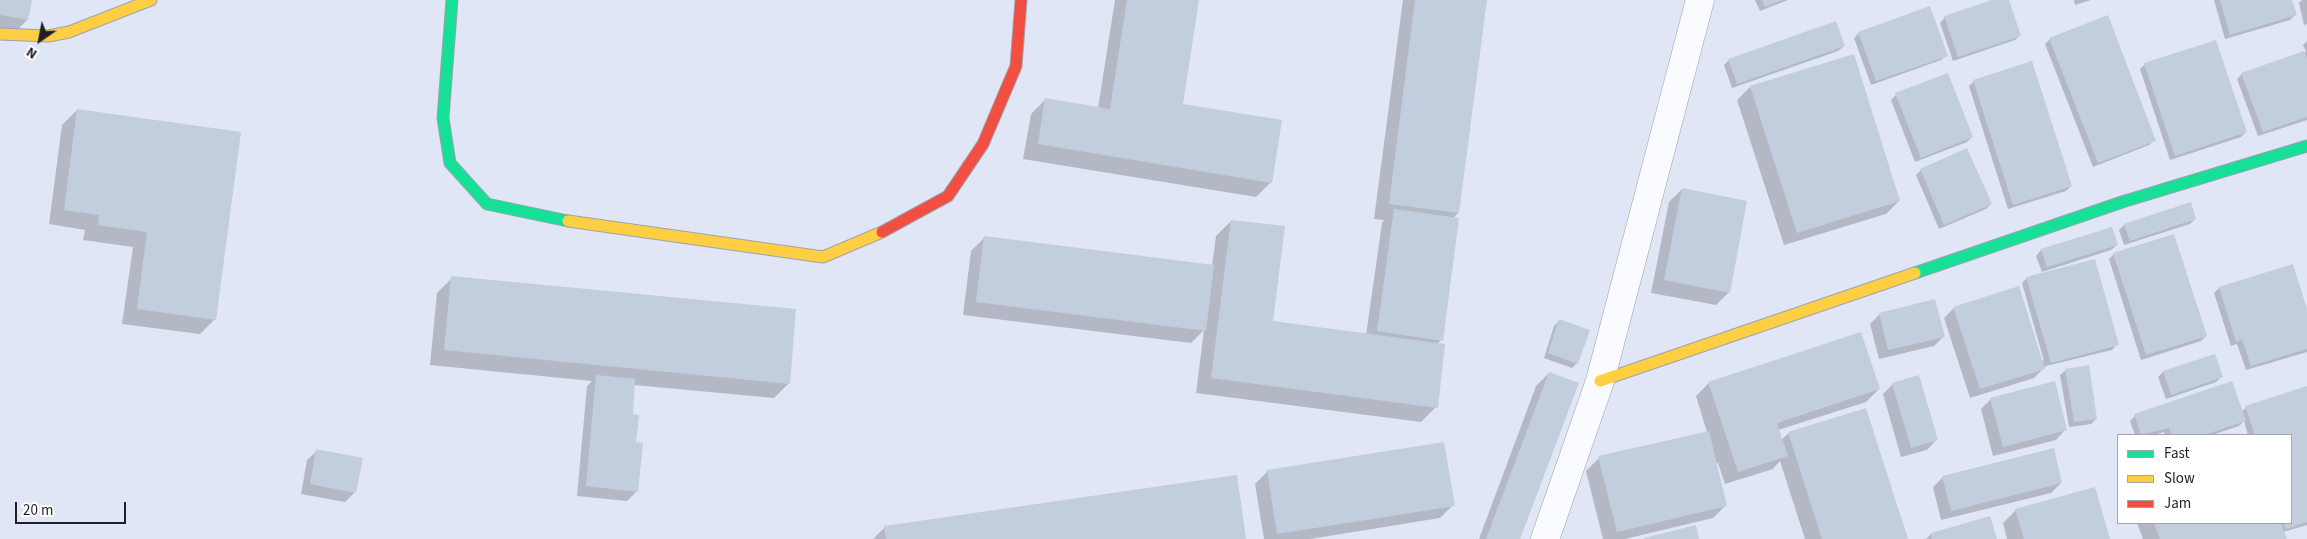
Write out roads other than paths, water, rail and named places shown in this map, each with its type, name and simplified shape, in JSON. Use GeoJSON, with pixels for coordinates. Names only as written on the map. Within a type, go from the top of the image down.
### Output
{"type":"FeatureCollection","features":[{"type":"Feature","properties":{"kind":"street"},"geometry":{"type":"LineString","coordinates":[[0,34],[48,36],[69,32],[151,0]]}},
{"type":"Feature","properties":{"kind":"street"},"geometry":{"type":"LineString","coordinates":[[452,0],[443,118],[450,163],[487,204],[552,219],[823,257],[881,232],[948,196],[983,144],[1016,66],[1021,0]]}},
{"type":"Feature","properties":{"kind":"street"},"geometry":{"type":"LineString","coordinates":[[1545,539],[1600,381],[1700,0]]}},
{"type":"Feature","properties":{"kind":"street"},"geometry":{"type":"LineString","coordinates":[[1600,381],[2122,202],[2307,146]]}}]}
